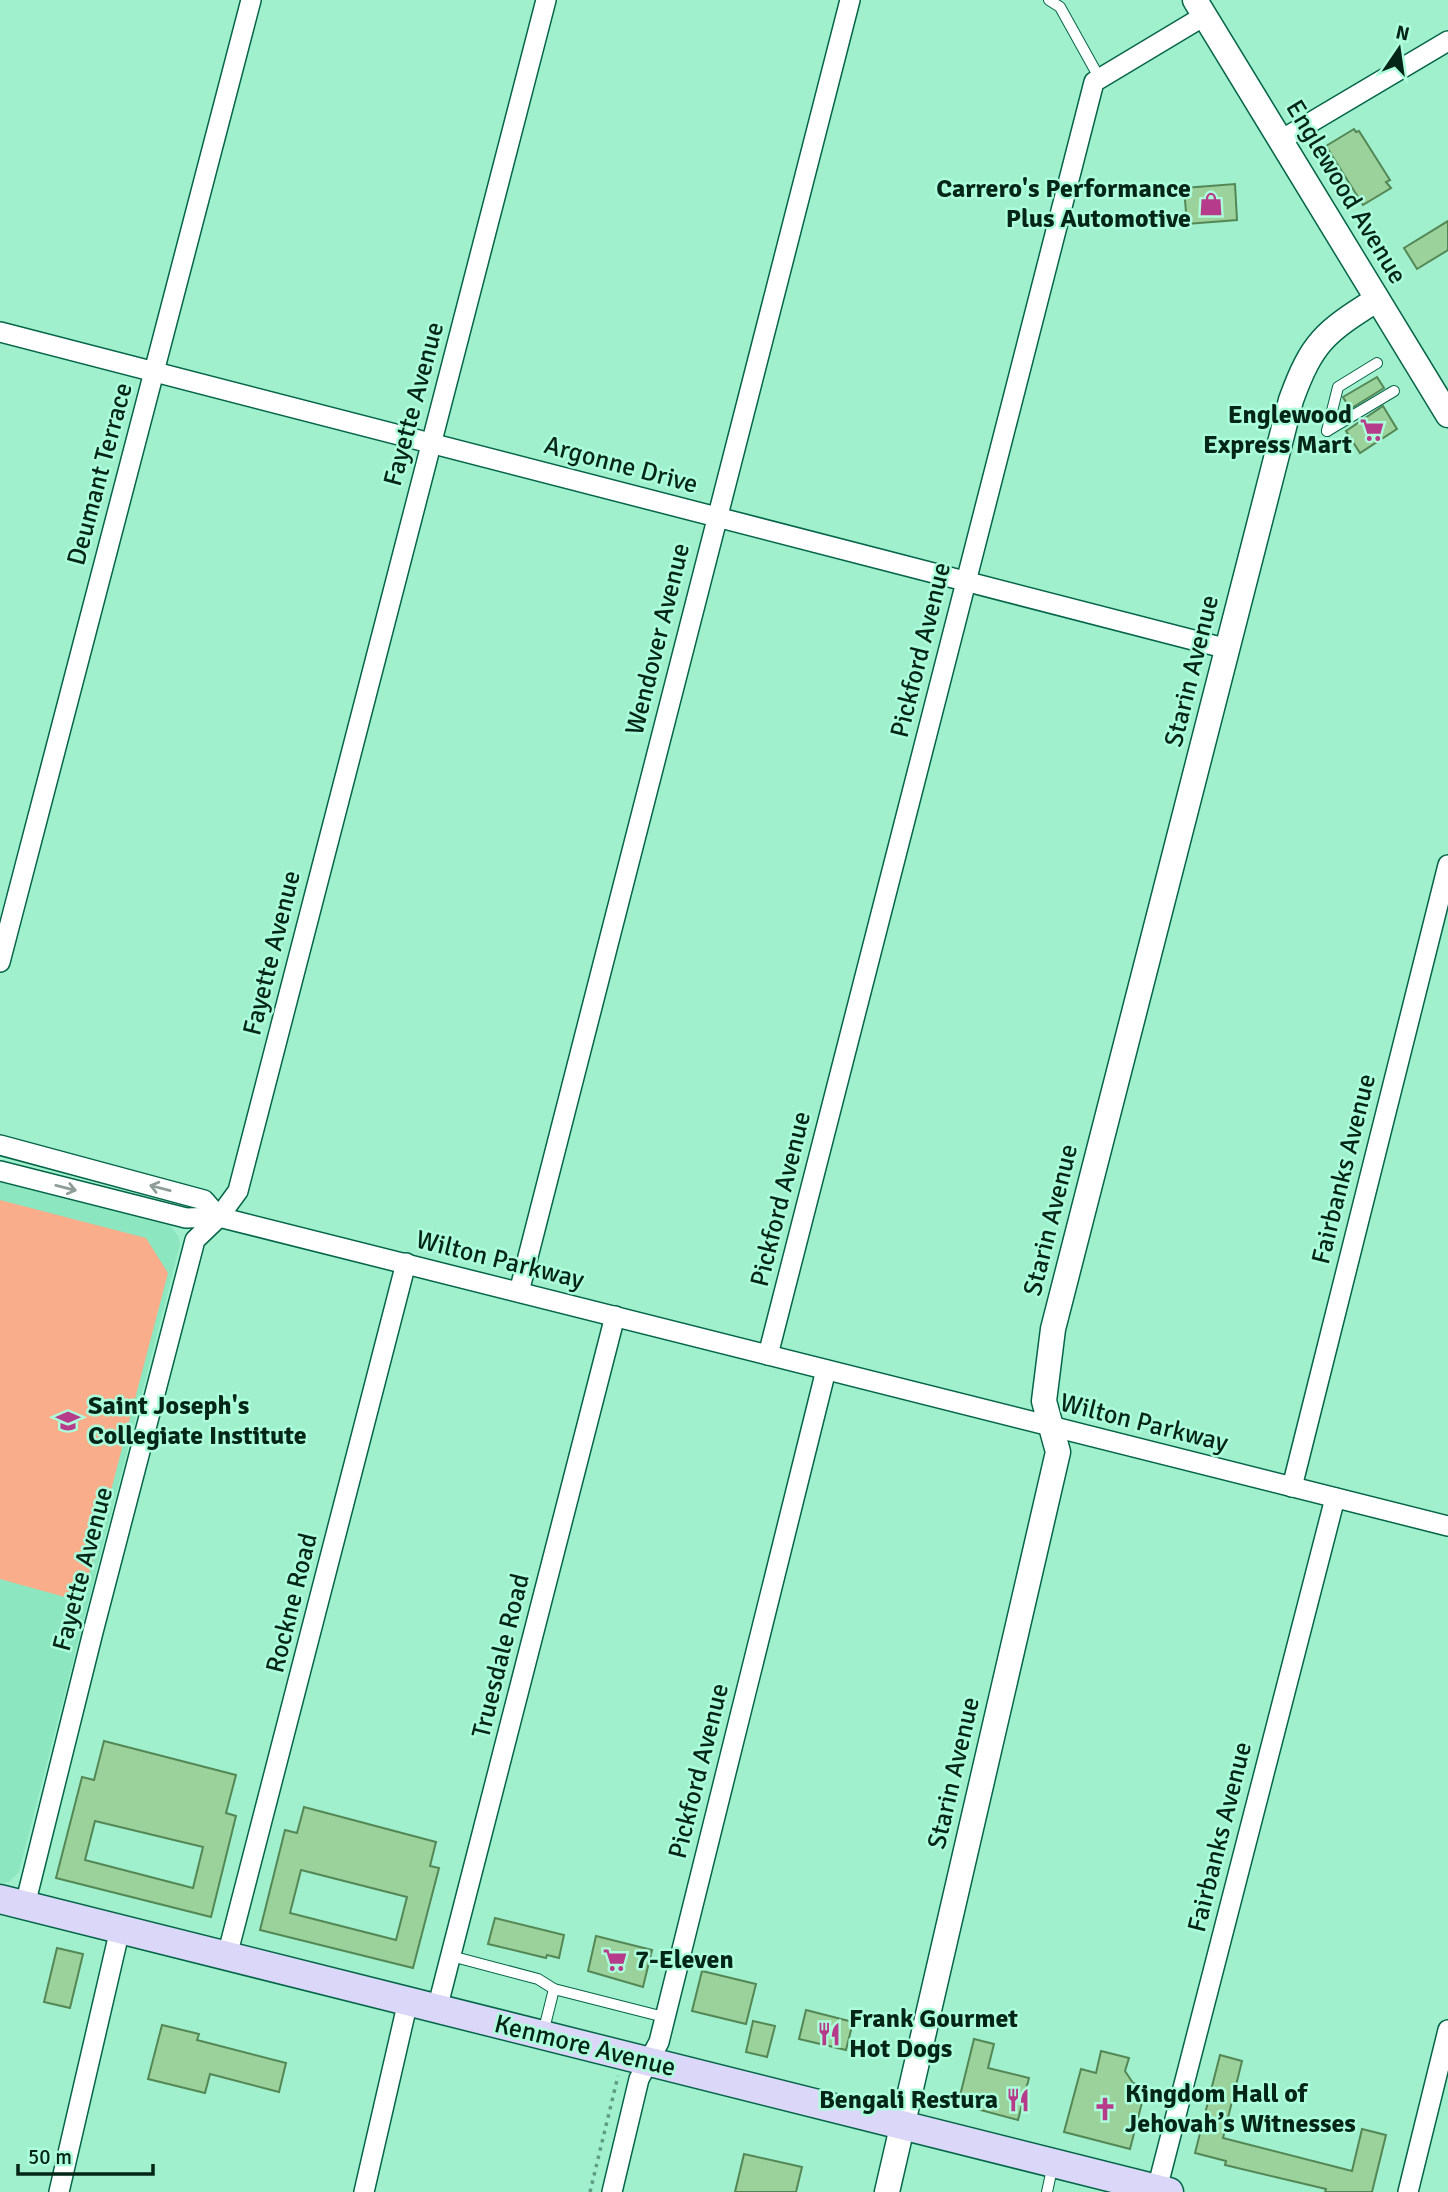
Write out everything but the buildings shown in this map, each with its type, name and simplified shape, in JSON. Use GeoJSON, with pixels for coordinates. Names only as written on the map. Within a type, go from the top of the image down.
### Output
{"type":"FeatureCollection","features":[{"type":"Feature","properties":{"kind":"main road","name":"Kenmore Avenue"},"geometry":{"type":"LineString","coordinates":[[13,1902],[1163,2191]]}},
{"type":"Feature","properties":{"kind":"street","name":"Deumant Terrace"},"geometry":{"type":"LineString","coordinates":[[0,962],[251,0]]}},
{"type":"Feature","properties":{"kind":"street","name":"Fayette Avenue"},"geometry":{"type":"LineString","coordinates":[[13,1902],[93,1632],[195,1240],[219,1217],[238,1191],[546,0]]}},
{"type":"Feature","properties":{"kind":"street","name":"Wendover Avenue"},"geometry":{"type":"LineString","coordinates":[[519,1292],[850,0]]}},
{"type":"Feature","properties":{"kind":"street"},"geometry":{"type":"LineString","coordinates":[[1100,79],[1199,8]]}},
{"type":"Feature","properties":{"kind":"street","name":"Englewood Avenue"},"geometry":{"type":"LineString","coordinates":[[1199,8],[1448,415]]}},
{"type":"Feature","properties":{"kind":"street"},"geometry":{"type":"LineString","coordinates":[[1281,140],[1448,41]]}},
{"type":"Feature","properties":{"kind":"street","name":"Pickford Avenue"},"geometry":{"type":"LineString","coordinates":[[768,1355],[1094,82],[1100,79]]}},
{"type":"Feature","properties":{"kind":"street","name":"Starin Avenue"},"geometry":{"type":"LineString","coordinates":[[887,2192],[1058,1452],[1044,1401],[1053,1329],[1292,400],[1303,368],[1320,341],[1343,321],[1376,300]]}},
{"type":"Feature","properties":{"kind":"street","name":"Argonne Drive"},"geometry":{"type":"LineString","coordinates":[[0,332],[1228,649]]}},
{"type":"Feature","properties":{"kind":"street","name":"Fairbanks Avenue"},"geometry":{"type":"LineString","coordinates":[[1292,1487],[1448,864]]}},
{"type":"Feature","properties":{"kind":"street","name":"Wilton Parkway"},"geometry":{"type":"LineString","coordinates":[[0,1145],[204,1200],[219,1217]]}},
{"type":"Feature","properties":{"kind":"street","name":"Wilton Parkway"},"geometry":{"type":"LineString","coordinates":[[0,1171],[186,1219],[219,1217],[1448,1526]]}},
{"type":"Feature","properties":{"kind":"street","name":"Rockne Road"},"geometry":{"type":"LineString","coordinates":[[227,1956],[406,1264]]}},
{"type":"Feature","properties":{"kind":"street","name":"Truesdale Road"},"geometry":{"type":"LineString","coordinates":[[437,2009],[615,1316]]}},
{"type":"Feature","properties":{"kind":"street","name":"Pickford Avenue"},"geometry":{"type":"LineString","coordinates":[[612,2192],[639,2079],[659,2042],[827,1370]]}},
{"type":"Feature","properties":{"kind":"street","name":"Fairbanks Avenue"},"geometry":{"type":"LineString","coordinates":[[1163,2191],[1335,1498]]}},
{"type":"Feature","properties":{"kind":"street"},"geometry":{"type":"LineString","coordinates":[[59,2192],[120,1929]]}},
{"type":"Feature","properties":{"kind":"street"},"geometry":{"type":"LineString","coordinates":[[364,2192],[408,2001]]}},
{"type":"Feature","properties":{"kind":"street"},"geometry":{"type":"LineString","coordinates":[[1408,2192],[1448,2030]]}},
{"type":"Feature","properties":{"kind":"lane"},"geometry":{"type":"LineString","coordinates":[[1049,0],[1060,7],[1100,79]]}},
{"type":"Feature","properties":{"kind":"lane"},"geometry":{"type":"LineString","coordinates":[[1377,363],[1338,387],[1327,431],[1394,391]]}},
{"type":"Feature","properties":{"kind":"lane"},"geometry":{"type":"LineString","coordinates":[[451,1956],[538,1979],[554,1989],[664,2017]]}},
{"type":"Feature","properties":{"kind":"lane"},"geometry":{"type":"LineString","coordinates":[[542,2035],[554,1989]]}},
{"type":"Feature","properties":{"kind":"lane"},"geometry":{"type":"LineString","coordinates":[[1047,2192],[1054,2163]]}},
{"type":"Feature","properties":{"kind":"path"},"geometry":{"type":"LineString","coordinates":[[590,2192],[617,2076]]}},
{"type":"Feature","properties":{"kind":"shaded area","name":"Saint Joseph's Collegiate Institute"},"geometry":{"type":"Polygon","coordinates":[[[0,1182],[170,1226],[179,1237],[180,1245],[19,1872],[4,1883],[0,1883],[0,1182]]]}},
{"type":"Feature","properties":{"kind":"shaded area","name":"Saint Joseph's Collegiate Institute"},"geometry":{"type":"Polygon","coordinates":[[[0,1200],[146,1238],[168,1273],[88,1578],[65,1597],[0,1579],[0,1200]]]}},
{"type":"Feature","properties":{"kind":"place","name":"Carrero's Performance Plus Automotive"},"geometry":{"type":"Point","coordinates":[1211,204]}},
{"type":"Feature","properties":{"kind":"place","name":"Englewood Express Mart"},"geometry":{"type":"Point","coordinates":[1372,430]}},
{"type":"Feature","properties":{"kind":"place","name":"Saint Joseph's Collegiate Institute"},"geometry":{"type":"Point","coordinates":[68,1421]}},
{"type":"Feature","properties":{"kind":"place","name":"7-Eleven"},"geometry":{"type":"Point","coordinates":[615,1960]}},
{"type":"Feature","properties":{"kind":"place","name":"Frank Gourmet Hot Dogs"},"geometry":{"type":"Point","coordinates":[829,2034]}},
{"type":"Feature","properties":{"kind":"place","name":"Bengali Restura"},"geometry":{"type":"Point","coordinates":[1018,2100]}},
{"type":"Feature","properties":{"kind":"place","name":"Kingdom Hall of Jehovah’s Witnesses"},"geometry":{"type":"Point","coordinates":[1105,2109]}}]}
